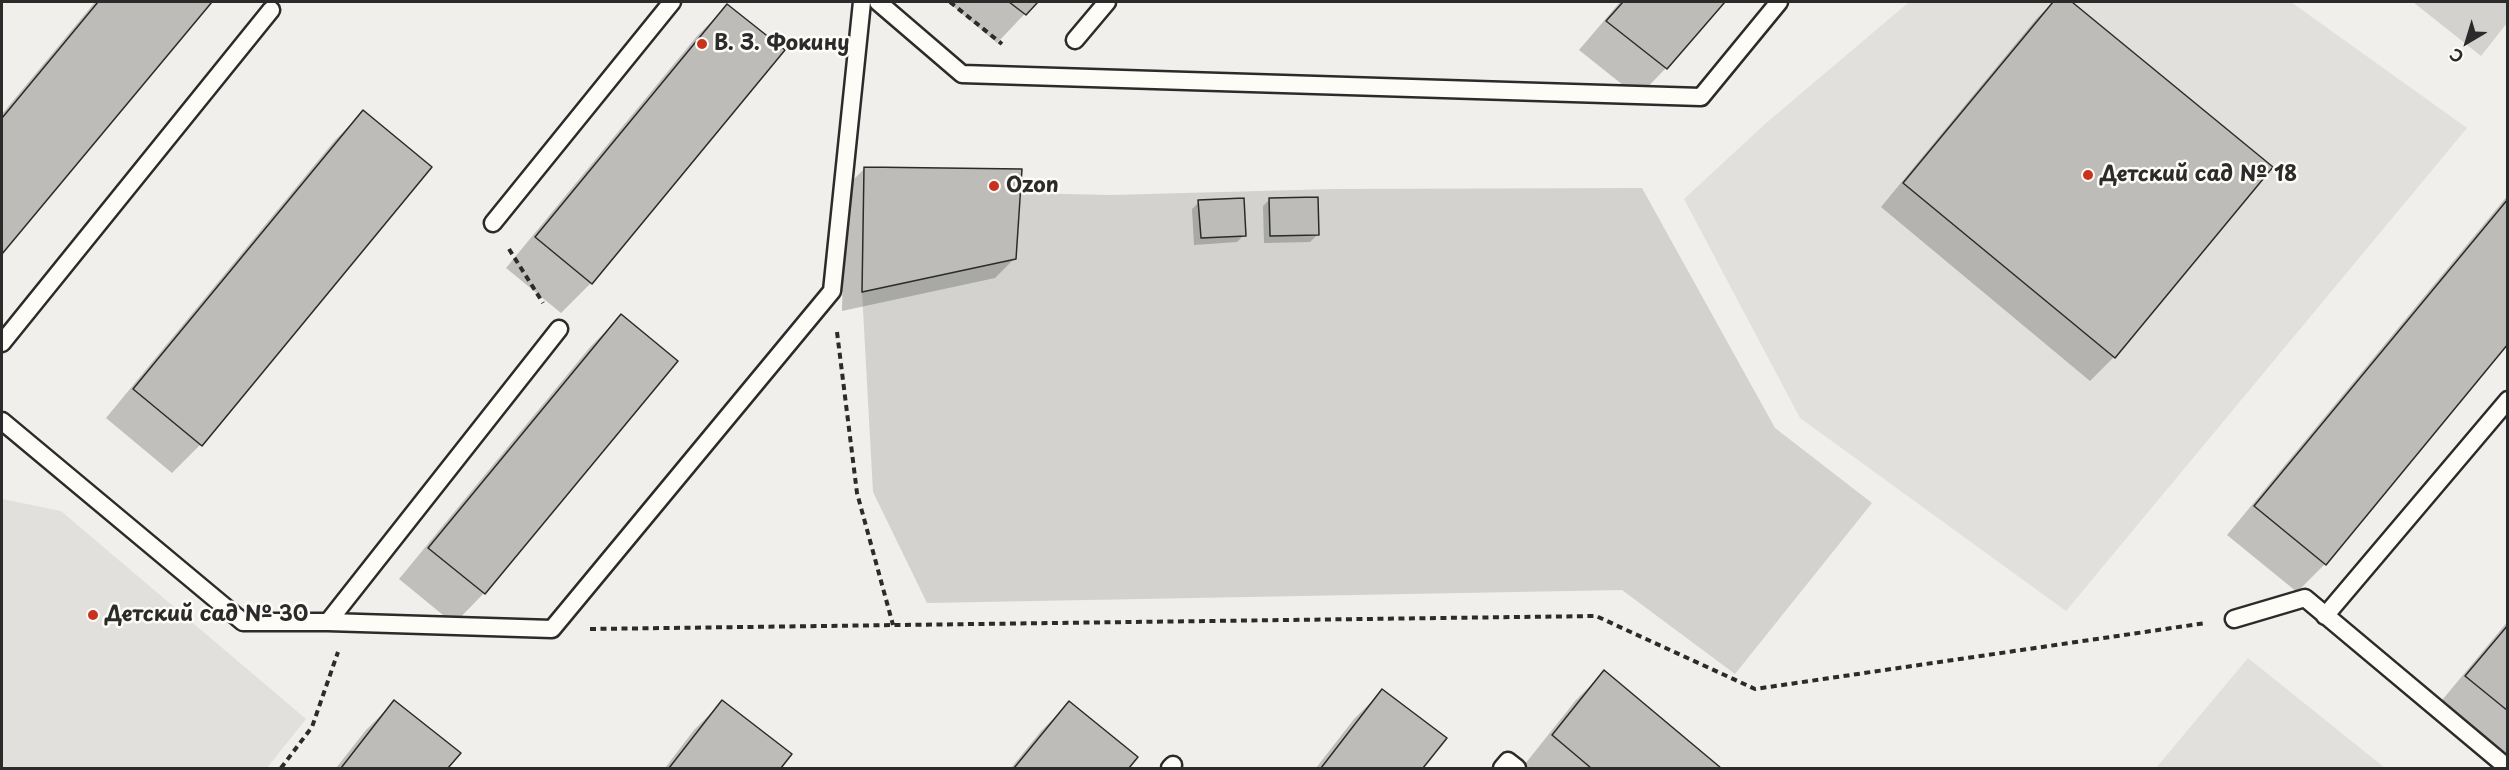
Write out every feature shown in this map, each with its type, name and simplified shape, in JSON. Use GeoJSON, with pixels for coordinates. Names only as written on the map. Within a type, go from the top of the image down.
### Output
{"type":"FeatureCollection","features":[{"type":"Feature","properties":{"kind":"lane"},"geometry":{"type":"LineString","coordinates":[[493,223],[672,2]]}},
{"type":"Feature","properties":{"kind":"lane"},"geometry":{"type":"LineString","coordinates":[[2,421],[243,622],[327,622],[552,629],[832,291],[861,2]]}},
{"type":"Feature","properties":{"kind":"lane"},"geometry":{"type":"LineString","coordinates":[[878,2],[962,74],[1701,96],[1779,2]]}},
{"type":"Feature","properties":{"kind":"lane"},"geometry":{"type":"LineString","coordinates":[[1075,40],[1107,2]]}},
{"type":"Feature","properties":{"kind":"lane"},"geometry":{"type":"LineString","coordinates":[[2,343],[271,10]]}},
{"type":"Feature","properties":{"kind":"lane"},"geometry":{"type":"LineString","coordinates":[[327,622],[559,329]]}},
{"type":"Feature","properties":{"kind":"lane"},"geometry":{"type":"LineString","coordinates":[[2325,616],[2508,400]]}},
{"type":"Feature","properties":{"kind":"lane"},"geometry":{"type":"LineString","coordinates":[[2234,619],[2305,598],[2508,768]]}},
{"type":"Feature","properties":{"kind":"lane"},"geometry":{"type":"LineString","coordinates":[[1502,768],[1508,761],[1517,768]]}},
{"type":"Feature","properties":{"kind":"path"},"geometry":{"type":"LineString","coordinates":[[950,2],[1042,76]]}},
{"type":"Feature","properties":{"kind":"path"},"geometry":{"type":"LineString","coordinates":[[493,223],[559,329]]}},
{"type":"Feature","properties":{"kind":"path"},"geometry":{"type":"LineString","coordinates":[[832,291],[857,493],[893,625]]}},
{"type":"Feature","properties":{"kind":"path"},"geometry":{"type":"LineString","coordinates":[[552,629],[1596,616],[1755,689],[2234,619]]}},
{"type":"Feature","properties":{"kind":"path"},"geometry":{"type":"LineString","coordinates":[[281,768],[312,727],[347,623]]}},
{"type":"Feature","properties":{"kind":"shaded area"},"geometry":{"type":"Polygon","coordinates":[[[1909,2],[2291,2],[2467,128],[2066,611],[1800,418],[1684,199],[1765,124],[1909,2]]]}},
{"type":"Feature","properties":{"kind":"shaded area"},"geometry":{"type":"Polygon","coordinates":[[[2413,2],[2507,2],[2507,23],[2481,56],[2413,2]]]}},
{"type":"Feature","properties":{"kind":"shaded area"},"geometry":{"type":"Polygon","coordinates":[[[1642,188],[1775,428],[1872,503],[1735,674],[1622,590],[927,603],[873,492],[862,292],[1016,259],[1021,193],[1111,195],[1333,189],[1642,188]]]}},
{"type":"Feature","properties":{"kind":"shaded area","name":"Детский сад № 30"},"geometry":{"type":"Polygon","coordinates":[[[2,499],[61,511],[306,719],[267,768],[2,768],[2,499]]]}},
{"type":"Feature","properties":{"kind":"shaded area"},"geometry":{"type":"Polygon","coordinates":[[[2248,658],[2385,768],[2156,768],[2248,658]]]}},
{"type":"Feature","properties":{"kind":"building"},"geometry":{"type":"Polygon","coordinates":[[[98,2],[212,2],[2,254],[2,118],[98,2]]]}},
{"type":"Feature","properties":{"kind":"building"},"geometry":{"type":"Polygon","coordinates":[[[1009,2],[1038,2],[1026,15],[1009,2]]]}},
{"type":"Feature","properties":{"kind":"building"},"geometry":{"type":"Polygon","coordinates":[[[1623,2],[1725,2],[1667,69],[1606,21],[1623,2]]]}},
{"type":"Feature","properties":{"kind":"building","name":"Детский сад № 18"},"geometry":{"type":"Polygon","coordinates":[[[2053,2],[2072,2],[2273,167],[2115,358],[1903,183],[2053,2]]]}},
{"type":"Feature","properties":{"kind":"building"},"geometry":{"type":"Polygon","coordinates":[[[727,4],[785,50],[592,284],[535,237],[727,4]]]}},
{"type":"Feature","properties":{"kind":"building"},"geometry":{"type":"Polygon","coordinates":[[[363,110],[432,167],[202,446],[133,389],[363,110]]]}},
{"type":"Feature","properties":{"kind":"building"},"geometry":{"type":"Polygon","coordinates":[[[864,167],[1022,169],[1016,259],[862,292],[864,167]]]}},
{"type":"Feature","properties":{"kind":"building"},"geometry":{"type":"Polygon","coordinates":[[[1318,197],[1319,235],[1270,236],[1269,198],[1318,197]]]}},
{"type":"Feature","properties":{"kind":"building"},"geometry":{"type":"Polygon","coordinates":[[[1244,198],[1246,236],[1201,238],[1198,200],[1244,198]]]}},
{"type":"Feature","properties":{"kind":"building"},"geometry":{"type":"Polygon","coordinates":[[[2508,199],[2508,344],[2326,565],[2254,506],[2508,199]]]}},
{"type":"Feature","properties":{"kind":"building"},"geometry":{"type":"Polygon","coordinates":[[[621,314],[678,361],[485,594],[428,548],[621,314]]]}},
{"type":"Feature","properties":{"kind":"building"},"geometry":{"type":"Polygon","coordinates":[[[2508,625],[2508,711],[2465,676],[2508,625]]]}},
{"type":"Feature","properties":{"kind":"building"},"geometry":{"type":"Polygon","coordinates":[[[1604,670],[1721,768],[1591,768],[1552,735],[1604,670]]]}},
{"type":"Feature","properties":{"kind":"building"},"geometry":{"type":"Polygon","coordinates":[[[1382,689],[1447,738],[1423,768],[1321,768],[1382,689]]]}},
{"type":"Feature","properties":{"kind":"building"},"geometry":{"type":"Polygon","coordinates":[[[394,700],[461,753],[448,768],[341,768],[394,700]]]}},
{"type":"Feature","properties":{"kind":"building"},"geometry":{"type":"Polygon","coordinates":[[[722,700],[792,754],[781,768],[669,768],[722,700]]]}},
{"type":"Feature","properties":{"kind":"building"},"geometry":{"type":"Polygon","coordinates":[[[1069,701],[1138,757],[1129,768],[1014,768],[1069,701]]]}},
{"type":"Feature","properties":{"kind":"place","name":"В. З. Фокину"},"geometry":{"type":"Point","coordinates":[702,44]}},
{"type":"Feature","properties":{"kind":"place","name":"Детский сад № 18"},"geometry":{"type":"Point","coordinates":[2088,175]}},
{"type":"Feature","properties":{"kind":"place","name":"Ozon"},"geometry":{"type":"Point","coordinates":[994,186]}},
{"type":"Feature","properties":{"kind":"place","name":"Детский сад № 30"},"geometry":{"type":"Point","coordinates":[93,615]}}]}
